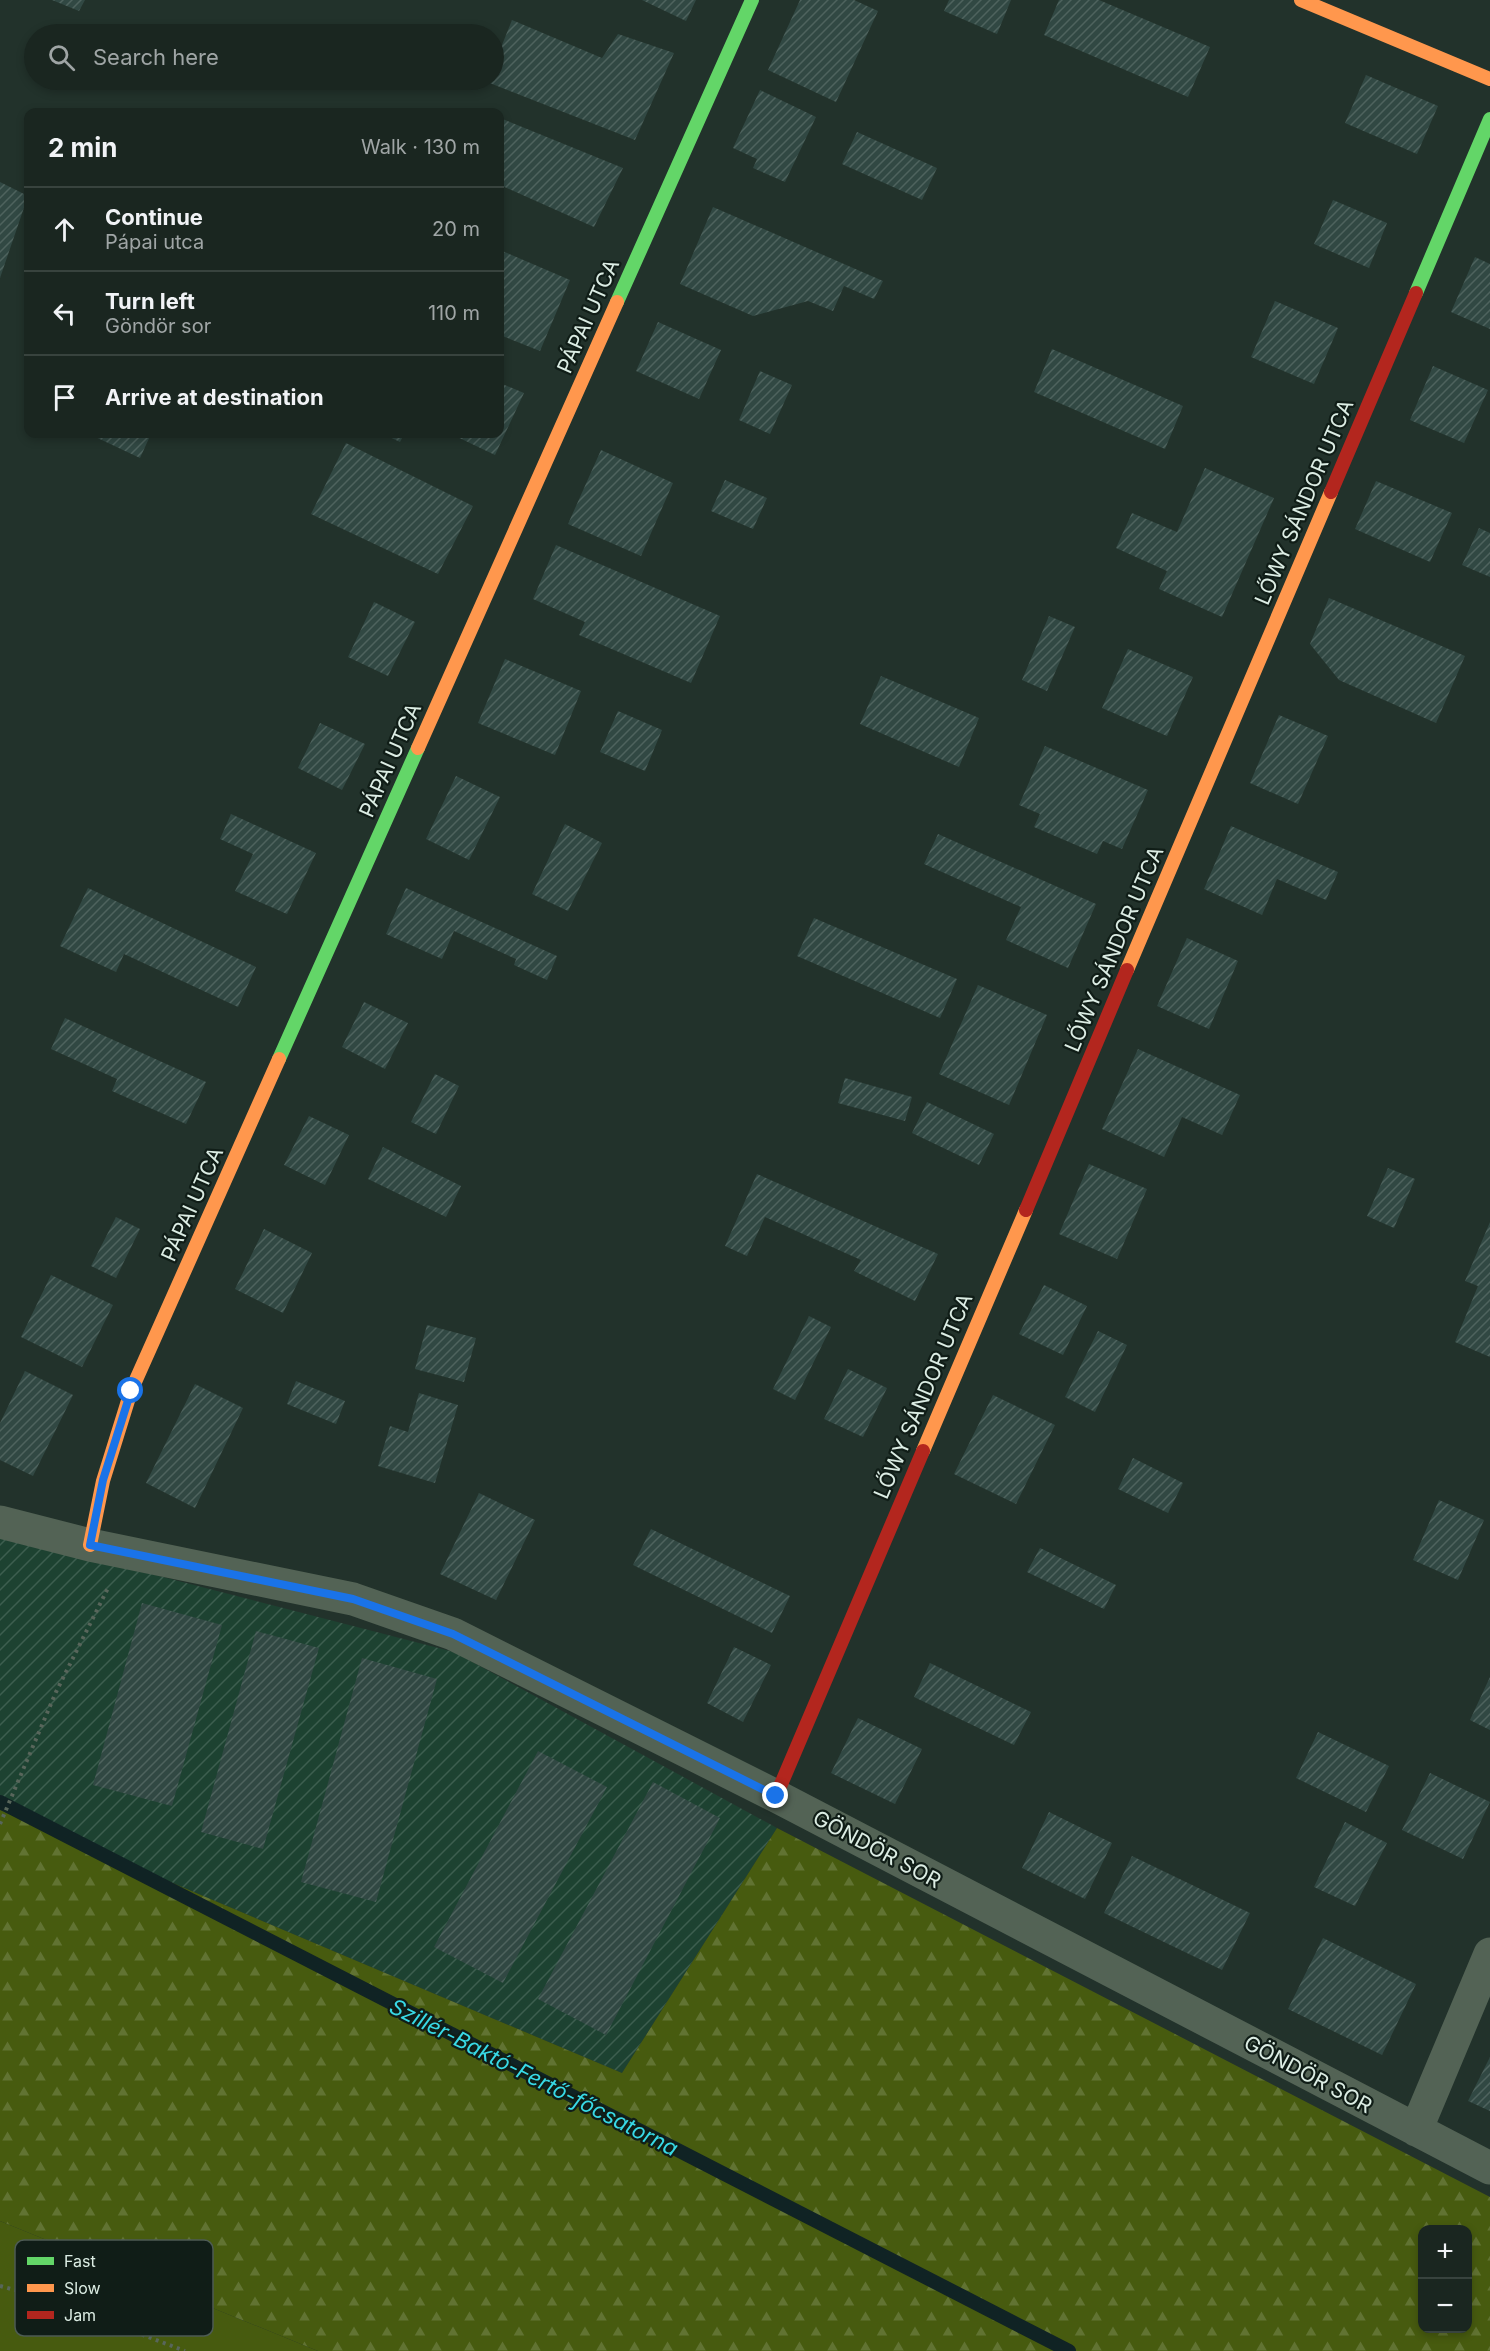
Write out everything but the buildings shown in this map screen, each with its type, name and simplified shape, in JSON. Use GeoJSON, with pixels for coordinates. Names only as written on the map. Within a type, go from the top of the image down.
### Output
{"type":"FeatureCollection","features":[{"type":"Feature","properties":{"kind":"street","name":"PÁPAI UTCA"},"geometry":{"type":"LineString","coordinates":[[90,1545],[103,1480],[131,1391],[752,0]]}},
{"type":"Feature","properties":{"kind":"street"},"geometry":{"type":"LineString","coordinates":[[1301,0],[1490,79]]}},
{"type":"Feature","properties":{"kind":"street","name":"LŐWY SÁNDOR UTCA"},"geometry":{"type":"LineString","coordinates":[[776,1796],[1490,119]]}},
{"type":"Feature","properties":{"kind":"street","name":"GÖNDÖR SOR"},"geometry":{"type":"LineString","coordinates":[[0,1522],[90,1545],[353,1599],[453,1634],[776,1796],[1490,2168]]}},
{"type":"Feature","properties":{"kind":"street"},"geometry":{"type":"LineString","coordinates":[[1416,2130],[1490,1954]]}},
{"type":"Feature","properties":{"kind":"path"},"geometry":{"type":"LineString","coordinates":[[0,1824],[56,1692],[125,1552]]}},
{"type":"Feature","properties":{"kind":"path"},"geometry":{"type":"LineString","coordinates":[[0,2286],[15,2290]]}},
{"type":"Feature","properties":{"kind":"path"},"geometry":{"type":"LineString","coordinates":[[146,2336],[185,2351]]}},
{"type":"Feature","properties":{"kind":"shaded area"},"geometry":{"type":"Polygon","coordinates":[[[0,1535],[454,1652],[777,1828],[622,2073],[0,1810],[0,1535]]]}},
{"type":"Feature","properties":{"kind":"green space"},"geometry":{"type":"Polygon","coordinates":[[[0,1810],[622,2073],[777,1828],[1490,2197],[1490,2351],[318,2351],[213,2308],[213,2240],[46,2240],[0,2221],[0,1810]]]}},
{"type":"Feature","properties":{"kind":"green space"},"geometry":{"type":"Polygon","coordinates":[[[0,2221],[46,2240],[15,2240],[15,2336],[213,2336],[213,2308],[318,2351],[0,2351],[0,2221]]]}},
{"type":"Feature","properties":{"kind":"waterway","name":"Szillér-Baktó-Fertő-főcsatorna"},"geometry":{"type":"LineString","coordinates":[[0,1802],[1069,2351]]}},
{"type":"Feature","properties":{"kind":"traffic: fast"},"geometry":{"type":"LineString","coordinates":[[617,302],[752,0]]}},
{"type":"Feature","properties":{"kind":"traffic: fast"},"geometry":{"type":"LineString","coordinates":[[1416,293],[1490,119]]}},
{"type":"Feature","properties":{"kind":"traffic: fast"},"geometry":{"type":"LineString","coordinates":[[279,1059],[418,748]]}},
{"type":"Feature","properties":{"kind":"traffic: slow"},"geometry":{"type":"LineString","coordinates":[[1301,0],[1490,79]]}},
{"type":"Feature","properties":{"kind":"traffic: slow"},"geometry":{"type":"LineString","coordinates":[[418,748],[617,302]]}},
{"type":"Feature","properties":{"kind":"traffic: slow"},"geometry":{"type":"LineString","coordinates":[[1127,970],[1331,492]]}},
{"type":"Feature","properties":{"kind":"traffic: slow"},"geometry":{"type":"LineString","coordinates":[[90,1545],[103,1481],[131,1391],[279,1059]]}},
{"type":"Feature","properties":{"kind":"traffic: slow"},"geometry":{"type":"LineString","coordinates":[[923,1451],[1026,1210]]}},
{"type":"Feature","properties":{"kind":"traffic: jam"},"geometry":{"type":"LineString","coordinates":[[1331,492],[1416,293]]}},
{"type":"Feature","properties":{"kind":"traffic: jam"},"geometry":{"type":"LineString","coordinates":[[1026,1210],[1127,970]]}},
{"type":"Feature","properties":{"kind":"traffic: jam"},"geometry":{"type":"LineString","coordinates":[[776,1796],[923,1451]]}},
{"type":"Feature","properties":{"kind":"route"},"geometry":{"type":"LineString","coordinates":[[131,1391],[103,1480],[90,1545],[353,1599],[453,1634],[776,1796]]}}]}
